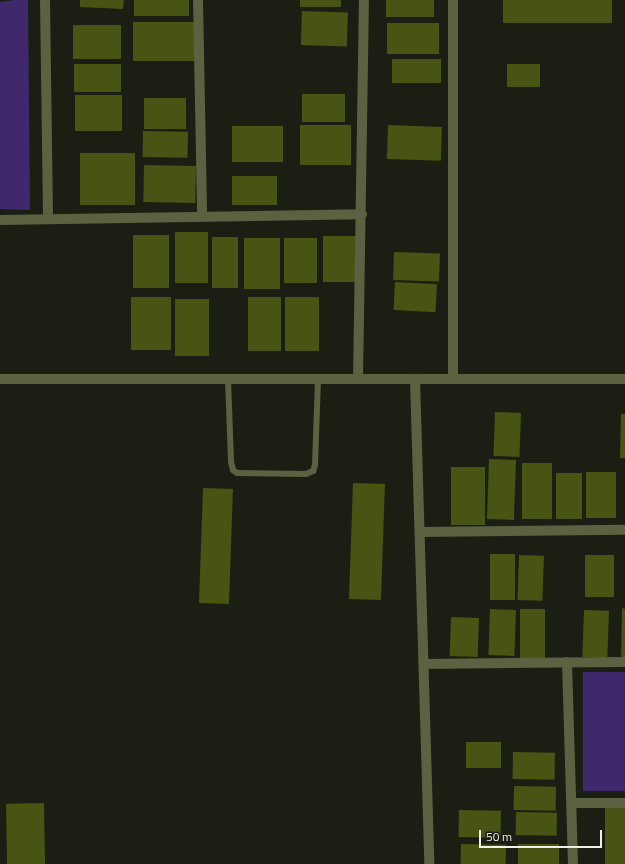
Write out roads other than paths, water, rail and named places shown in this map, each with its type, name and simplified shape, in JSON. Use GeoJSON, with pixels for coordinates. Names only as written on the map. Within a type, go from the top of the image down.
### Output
{"type":"FeatureCollection","features":[{"type":"Feature","properties":{"kind":"street"},"geometry":{"type":"LineString","coordinates":[[45,0],[48,219]]}},
{"type":"Feature","properties":{"kind":"street"},"geometry":{"type":"LineString","coordinates":[[198,0],[202,216]]}},
{"type":"Feature","properties":{"kind":"street"},"geometry":{"type":"LineString","coordinates":[[358,379],[362,214],[364,0]]}},
{"type":"Feature","properties":{"kind":"street"},"geometry":{"type":"LineString","coordinates":[[453,0],[453,379]]}},
{"type":"Feature","properties":{"kind":"street"},"geometry":{"type":"LineString","coordinates":[[0,220],[362,214]]}},
{"type":"Feature","properties":{"kind":"street"},"geometry":{"type":"LineString","coordinates":[[0,379],[625,379]]}},
{"type":"Feature","properties":{"kind":"street"},"geometry":{"type":"LineString","coordinates":[[415,379],[429,864]]}},
{"type":"Feature","properties":{"kind":"street"},"geometry":{"type":"LineString","coordinates":[[420,532],[625,530]]}},
{"type":"Feature","properties":{"kind":"street"},"geometry":{"type":"LineString","coordinates":[[567,662],[573,864]]}},
{"type":"Feature","properties":{"kind":"street"},"geometry":{"type":"LineString","coordinates":[[424,664],[625,662]]}},
{"type":"Feature","properties":{"kind":"street"},"geometry":{"type":"LineString","coordinates":[[572,803],[625,802]]}},
{"type":"Feature","properties":{"kind":"lane"},"geometry":{"type":"LineString","coordinates":[[228,379],[231,462],[233,470],[237,473],[306,474],[313,470],[315,465],[318,379]]}}]}
